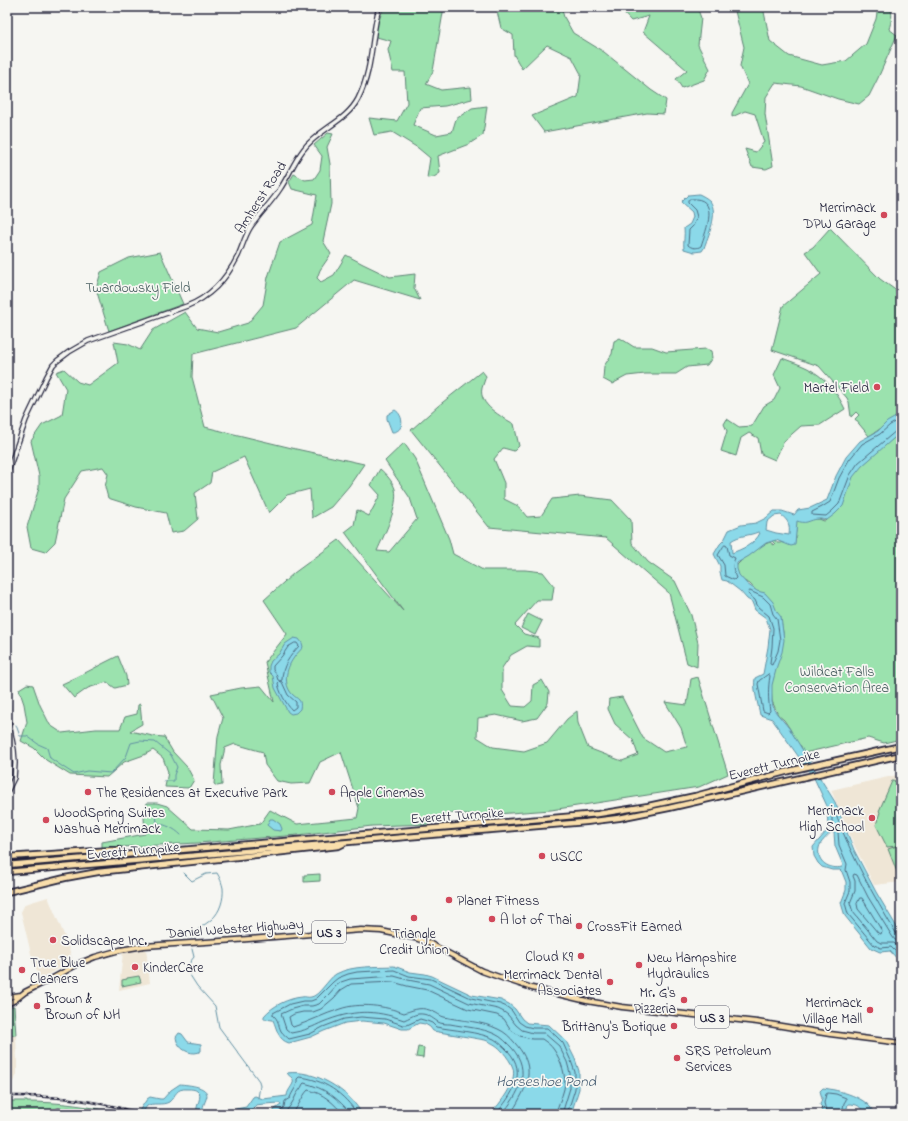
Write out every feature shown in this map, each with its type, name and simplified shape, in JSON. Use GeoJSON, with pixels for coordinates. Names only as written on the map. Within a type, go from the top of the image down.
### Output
{"type":"FeatureCollection","features":[{"type":"Feature","properties":{"kind":"highway","name":"Everett Turnpike"},"geometry":{"type":"LineString","coordinates":[[7,865],[598,814],[648,806],[695,796],[793,770],[901,746]]}},
{"type":"Feature","properties":{"kind":"highway","name":"Everett Turnpike"},"geometry":{"type":"LineString","coordinates":[[7,872],[619,818],[901,755]]}},
{"type":"Feature","properties":{"kind":"highway"},"geometry":{"type":"LineString","coordinates":[[7,892],[65,878],[98,872],[332,847],[349,842]]}},
{"type":"Feature","properties":{"kind":"highway"},"geometry":{"type":"LineString","coordinates":[[7,857],[111,850],[119,850],[126,855]]}},
{"type":"Feature","properties":{"kind":"main road","name":"Daniel Webster Highway"},"geometry":{"type":"LineString","coordinates":[[7,998],[21,995],[90,959],[126,948],[361,930],[381,931],[427,942],[482,971],[499,977],[526,986],[587,1001],[622,1007],[757,1022],[830,1034],[901,1043]]}},
{"type":"Feature","properties":{"kind":"main road","name":"Daniel Webster Highway"},"geometry":{"type":"LineString","coordinates":[[7,1004],[16,1000],[21,995]]}},
{"type":"Feature","properties":{"kind":"street","name":"Amherst Road"},"geometry":{"type":"LineString","coordinates":[[7,474],[26,420],[46,378],[57,360],[88,341],[194,304],[210,293],[224,278],[234,264],[250,227],[275,196],[304,148],[313,138],[345,115],[357,101],[365,82],[370,61],[379,7]]}},
{"type":"Feature","properties":{"kind":"street"},"geometry":{"type":"LineString","coordinates":[[7,699],[8,718],[15,763],[14,778],[7,791]]}},
{"type":"Feature","properties":{"kind":"shaded area","name":"Merrimack High School"},"geometry":{"type":"Polygon","coordinates":[[[901,774],[901,882],[874,885],[855,847],[831,790],[901,774]]]}},
{"type":"Feature","properties":{"kind":"shaded area"},"geometry":{"type":"Polygon","coordinates":[[[48,897],[65,937],[73,961],[40,979],[33,962],[21,912],[25,904],[48,897]]]}},
{"type":"Feature","properties":{"kind":"shaded area","name":"KinderCare"},"geometry":{"type":"Polygon","coordinates":[[[146,948],[150,983],[119,990],[123,952],[146,948]]]}},
{"type":"Feature","properties":{"kind":"shaded area"},"geometry":{"type":"Polygon","coordinates":[[[7,1036],[16,1036],[17,1074],[15,1079],[7,1085],[7,1036]]]}},
{"type":"Feature","properties":{"kind":"green space"},"geometry":{"type":"Polygon","coordinates":[[[384,7],[444,7],[433,71],[426,84],[441,90],[471,87],[472,99],[445,106],[420,108],[413,125],[436,135],[452,132],[456,119],[472,108],[487,106],[483,135],[469,144],[438,156],[440,173],[434,177],[427,178],[430,158],[418,148],[392,132],[374,135],[369,118],[397,121],[407,103],[405,72],[393,72],[388,50],[391,41],[373,36],[384,7]]]}},
{"type":"Feature","properties":{"kind":"green space"},"geometry":{"type":"Polygon","coordinates":[[[496,7],[561,7],[564,17],[573,33],[604,52],[651,90],[666,100],[664,114],[647,113],[544,132],[532,116],[578,97],[581,74],[572,57],[547,45],[522,69],[514,55],[513,35],[501,28],[496,7]]]}},
{"type":"Feature","properties":{"kind":"green space"},"geometry":{"type":"Polygon","coordinates":[[[618,7],[697,7],[701,18],[698,45],[710,69],[704,80],[682,88],[676,79],[687,70],[643,32],[649,16],[631,21],[618,7]]]}},
{"type":"Feature","properties":{"kind":"green space"},"geometry":{"type":"Polygon","coordinates":[[[734,7],[763,7],[770,41],[789,56],[822,65],[846,61],[866,44],[876,19],[878,7],[889,7],[891,9],[892,15],[889,29],[897,35],[869,96],[859,104],[838,99],[801,86],[775,83],[766,97],[765,114],[773,166],[766,169],[752,167],[745,149],[756,152],[764,142],[755,114],[745,111],[732,117],[732,113],[748,84],[740,66],[744,47],[734,7]]]}},
{"type":"Feature","properties":{"kind":"green space"},"geometry":{"type":"Polygon","coordinates":[[[328,133],[333,134],[327,147],[330,164],[331,204],[323,241],[331,254],[320,270],[317,278],[321,282],[334,275],[346,255],[390,277],[415,274],[414,288],[420,300],[354,280],[296,328],[193,354],[192,377],[205,427],[364,464],[349,486],[331,507],[312,518],[310,489],[287,495],[269,513],[244,457],[212,472],[210,483],[195,493],[198,519],[184,531],[171,533],[166,513],[136,507],[108,498],[105,487],[108,474],[103,467],[82,471],[64,499],[55,542],[45,552],[31,548],[27,527],[39,488],[39,476],[31,441],[42,425],[62,415],[66,389],[56,372],[64,369],[78,382],[88,385],[118,363],[114,342],[128,344],[140,350],[153,330],[185,312],[197,328],[218,332],[248,323],[263,305],[268,277],[280,242],[312,225],[317,195],[292,189],[289,182],[294,174],[305,180],[314,179],[320,170],[322,156],[314,145],[328,133]]]}},
{"type":"Feature","properties":{"kind":"green space"},"geometry":{"type":"Polygon","coordinates":[[[830,228],[880,279],[901,294],[901,415],[869,436],[855,419],[859,415],[856,412],[851,417],[847,398],[819,366],[772,350],[783,306],[821,274],[805,252],[813,247],[830,228]]]}},
{"type":"Feature","properties":{"kind":"green space","name":"Twardowsky Field"},"geometry":{"type":"Polygon","coordinates":[[[160,252],[183,304],[109,331],[96,289],[101,272],[129,258],[160,252]]]}},
{"type":"Feature","properties":{"kind":"green space"},"geometry":{"type":"Polygon","coordinates":[[[620,338],[634,347],[652,347],[666,352],[706,349],[711,351],[712,358],[707,365],[687,367],[676,374],[645,374],[627,376],[612,384],[603,379],[604,366],[612,354],[614,341],[620,338]]]}},
{"type":"Feature","properties":{"kind":"green space"},"geometry":{"type":"Polygon","coordinates":[[[782,358],[811,370],[824,379],[839,398],[845,409],[820,425],[801,426],[784,441],[775,460],[761,454],[758,438],[749,433],[741,438],[736,456],[721,451],[727,431],[724,424],[727,419],[739,427],[752,426],[764,406],[774,400],[780,388],[774,375],[782,358]]]}},
{"type":"Feature","properties":{"kind":"green space"},"geometry":{"type":"Polygon","coordinates":[[[482,371],[486,376],[482,388],[484,400],[492,410],[514,424],[519,446],[514,451],[503,448],[494,459],[504,483],[504,499],[518,506],[527,517],[541,516],[552,499],[580,496],[612,500],[631,520],[632,543],[648,562],[675,581],[691,615],[698,643],[697,667],[687,663],[669,593],[606,538],[489,527],[411,430],[438,406],[482,371]]]}},
{"type":"Feature","properties":{"kind":"green space","name":"Wildcat Falls Conservation Area"},"geometry":{"type":"Polygon","coordinates":[[[901,433],[901,739],[884,743],[868,738],[804,753],[784,720],[778,715],[772,701],[771,687],[783,638],[781,622],[764,593],[757,592],[750,584],[738,576],[736,568],[737,565],[750,555],[754,549],[770,542],[774,545],[775,544],[772,541],[775,540],[777,543],[780,543],[796,538],[796,522],[798,520],[827,520],[850,479],[860,466],[870,459],[884,445],[901,433]]]}},
{"type":"Feature","properties":{"kind":"green space"},"geometry":{"type":"Polygon","coordinates":[[[404,443],[415,459],[449,539],[453,554],[483,570],[525,570],[543,572],[554,586],[552,600],[537,600],[515,625],[524,634],[539,638],[539,647],[527,646],[511,655],[502,668],[502,690],[512,706],[525,707],[532,701],[533,685],[542,680],[549,692],[548,703],[537,718],[522,721],[496,715],[478,718],[477,737],[493,747],[524,751],[547,743],[567,719],[577,711],[578,723],[588,748],[622,761],[638,755],[633,740],[615,724],[608,709],[609,699],[622,697],[643,738],[664,752],[687,747],[681,728],[665,702],[687,705],[691,679],[698,677],[728,774],[699,787],[551,810],[483,815],[449,813],[429,824],[372,826],[298,835],[198,843],[102,848],[102,842],[145,834],[144,818],[147,803],[157,803],[167,806],[193,829],[229,830],[260,824],[270,810],[297,824],[357,818],[359,808],[341,752],[320,762],[310,783],[291,784],[277,781],[265,765],[263,752],[235,744],[225,748],[221,765],[222,785],[217,786],[214,784],[218,736],[223,718],[211,694],[261,686],[274,702],[265,662],[287,634],[264,600],[294,573],[339,540],[403,611],[345,532],[354,525],[357,510],[369,516],[380,495],[371,485],[380,469],[393,484],[396,496],[393,512],[377,551],[389,552],[417,519],[410,498],[385,461],[404,443]]]}},
{"type":"Feature","properties":{"kind":"green space"},"geometry":{"type":"Polygon","coordinates":[[[528,614],[542,621],[535,635],[521,628],[528,614]]]}},
{"type":"Feature","properties":{"kind":"green space"},"geometry":{"type":"Polygon","coordinates":[[[118,656],[126,676],[127,685],[115,688],[107,682],[88,688],[74,698],[62,684],[76,678],[118,656]]]}},
{"type":"Feature","properties":{"kind":"green space"},"geometry":{"type":"Polygon","coordinates":[[[27,684],[33,685],[40,705],[50,725],[62,733],[96,729],[120,729],[125,717],[137,714],[138,705],[140,704],[142,724],[130,731],[164,737],[173,752],[187,767],[194,780],[189,788],[165,787],[168,772],[163,758],[153,750],[124,762],[107,777],[70,775],[46,760],[34,748],[21,741],[27,722],[24,704],[19,689],[27,684]]]}},
{"type":"Feature","properties":{"kind":"green space"},"geometry":{"type":"Polygon","coordinates":[[[892,781],[901,782],[901,845],[887,847],[876,825],[879,811],[892,781]]]}},
{"type":"Feature","properties":{"kind":"green space"},"geometry":{"type":"Polygon","coordinates":[[[901,846],[901,876],[899,877],[888,849],[901,846]]]}},
{"type":"Feature","properties":{"kind":"green space"},"geometry":{"type":"Polygon","coordinates":[[[320,874],[320,881],[304,882],[304,875],[320,874]]]}},
{"type":"Feature","properties":{"kind":"green space"},"geometry":{"type":"Polygon","coordinates":[[[139,976],[141,982],[122,986],[122,980],[139,976]]]}},
{"type":"Feature","properties":{"kind":"green space"},"geometry":{"type":"Polygon","coordinates":[[[14,1006],[16,1035],[7,1035],[7,1008],[14,1006]]]}},
{"type":"Feature","properties":{"kind":"green space"},"geometry":{"type":"Polygon","coordinates":[[[418,1047],[424,1048],[423,1058],[416,1057],[418,1047]]]}},
{"type":"Feature","properties":{"kind":"green space"},"geometry":{"type":"Polygon","coordinates":[[[7,1101],[74,1105],[121,1114],[7,1114],[7,1101]]]}},
{"type":"Feature","properties":{"kind":"water"},"geometry":{"type":"Polygon","coordinates":[[[699,194],[710,201],[713,218],[704,248],[702,251],[694,252],[684,249],[684,228],[690,224],[693,217],[692,212],[681,202],[688,195],[699,194]]]}},
{"type":"Feature","properties":{"kind":"water"},"geometry":{"type":"Polygon","coordinates":[[[395,410],[398,412],[402,423],[399,429],[392,432],[387,415],[395,410]]]}},
{"type":"Feature","properties":{"kind":"water"},"geometry":{"type":"Polygon","coordinates":[[[901,414],[901,432],[862,466],[853,477],[843,506],[835,514],[827,520],[817,519],[805,522],[797,521],[795,545],[791,546],[776,540],[766,543],[737,563],[737,569],[739,575],[747,584],[757,591],[765,593],[773,602],[781,617],[784,640],[772,685],[772,702],[774,710],[789,728],[835,802],[854,850],[876,892],[901,934],[901,963],[890,951],[880,952],[871,948],[845,916],[841,903],[846,890],[846,882],[842,872],[840,870],[832,870],[822,867],[814,856],[813,847],[826,832],[828,827],[827,806],[815,780],[772,719],[760,715],[756,696],[755,678],[763,674],[770,629],[766,618],[755,610],[752,602],[727,581],[722,580],[720,566],[714,554],[729,530],[741,525],[756,523],[766,518],[774,511],[782,511],[794,515],[798,510],[810,508],[827,500],[836,476],[846,457],[860,441],[878,431],[887,422],[901,414]],[[781,515],[774,516],[767,522],[766,530],[789,535],[789,528],[786,519],[781,515]],[[755,533],[731,541],[732,553],[748,546],[755,540],[760,533],[755,533]],[[831,832],[819,848],[819,853],[822,861],[829,866],[837,868],[842,867],[843,865],[835,846],[834,833],[831,832]]]}},
{"type":"Feature","properties":{"kind":"water"},"geometry":{"type":"Polygon","coordinates":[[[294,638],[299,639],[303,647],[291,663],[286,676],[289,690],[300,703],[300,709],[296,713],[291,714],[288,712],[275,688],[273,676],[269,672],[269,666],[271,661],[279,654],[285,644],[294,638]]]}},
{"type":"Feature","properties":{"kind":"water"},"geometry":{"type":"Polygon","coordinates":[[[270,819],[273,819],[280,824],[282,829],[281,831],[273,830],[267,825],[270,819]]]}},
{"type":"Feature","properties":{"kind":"water","name":"Horseshoe Pond"},"geometry":{"type":"Polygon","coordinates":[[[394,966],[410,972],[432,976],[472,995],[501,1000],[515,1009],[527,1023],[549,1025],[566,1041],[579,1071],[579,1089],[571,1114],[490,1114],[507,1093],[514,1074],[511,1064],[503,1052],[495,1045],[485,1040],[433,1031],[425,1024],[419,1023],[408,1029],[402,1029],[384,1023],[362,1021],[345,1023],[311,1037],[289,1043],[285,1042],[280,1037],[273,1020],[264,1019],[267,1012],[281,1003],[292,999],[314,996],[333,976],[343,971],[365,967],[394,966]]]}},
{"type":"Feature","properties":{"kind":"water"},"geometry":{"type":"Polygon","coordinates":[[[179,1033],[182,1034],[188,1042],[201,1044],[201,1051],[191,1053],[182,1048],[176,1038],[179,1033]]]}},
{"type":"Feature","properties":{"kind":"water"},"geometry":{"type":"Polygon","coordinates":[[[287,1073],[308,1074],[330,1083],[349,1097],[362,1114],[272,1114],[275,1109],[281,1105],[280,1103],[256,1105],[249,1113],[234,1114],[236,1109],[246,1107],[255,1096],[263,1099],[287,1096],[288,1091],[293,1084],[293,1080],[287,1073]]]}},
{"type":"Feature","properties":{"kind":"water"},"geometry":{"type":"Polygon","coordinates":[[[180,1084],[198,1087],[206,1091],[207,1095],[203,1108],[205,1114],[198,1114],[197,1111],[200,1099],[199,1093],[194,1089],[184,1089],[178,1091],[169,1102],[149,1105],[142,1114],[137,1114],[147,1099],[150,1097],[163,1099],[171,1090],[180,1084]]]}},
{"type":"Feature","properties":{"kind":"water"},"geometry":{"type":"Polygon","coordinates":[[[823,1088],[852,1095],[860,1099],[871,1108],[874,1114],[865,1114],[858,1106],[848,1104],[846,1112],[824,1114],[820,1105],[822,1098],[820,1091],[823,1088]]]}},
{"type":"Feature","properties":{"kind":"waterway"},"geometry":{"type":"LineString","coordinates":[[16,725],[20,736],[27,736],[38,744],[47,748],[50,758],[74,774],[87,771],[111,773],[126,757],[131,743],[140,741],[155,742],[171,755],[177,767],[174,775],[174,781],[164,781]]}},
{"type":"Feature","properties":{"kind":"waterway"},"geometry":{"type":"LineString","coordinates":[[156,813],[157,823],[170,827],[181,835]]}},
{"type":"Feature","properties":{"kind":"waterway"},"geometry":{"type":"LineString","coordinates":[[184,873],[192,881],[206,874],[217,873],[223,888],[222,901],[217,913],[191,938]]}},
{"type":"Feature","properties":{"kind":"waterway"},"geometry":{"type":"LineString","coordinates":[[192,949],[194,957],[190,962],[188,972],[197,986],[215,1006],[219,1027],[259,1081],[260,1086],[258,1098]]}},
{"type":"Feature","properties":{"kind":"railway"},"geometry":{"type":"LineString","coordinates":[[7,1096],[41,1096],[75,1099],[109,1105],[142,1114]]}},
{"type":"Feature","properties":{"kind":"place","name":"Merrimack DPW Garage"},"geometry":{"type":"Point","coordinates":[884,215]}},
{"type":"Feature","properties":{"kind":"place","name":"Martel Field"},"geometry":{"type":"Point","coordinates":[877,387]}},
{"type":"Feature","properties":{"kind":"place","name":"The Residences at Executive Park"},"geometry":{"type":"Point","coordinates":[88,792]}},
{"type":"Feature","properties":{"kind":"place","name":"Apple Cinemas"},"geometry":{"type":"Point","coordinates":[332,792]}},
{"type":"Feature","properties":{"kind":"place","name":"Merrimack High School"},"geometry":{"type":"Point","coordinates":[872,818]}},
{"type":"Feature","properties":{"kind":"place","name":"WoodSpring Suites Nashua Merrimack"},"geometry":{"type":"Point","coordinates":[46,820]}},
{"type":"Feature","properties":{"kind":"place","name":"USCC"},"geometry":{"type":"Point","coordinates":[542,856]}},
{"type":"Feature","properties":{"kind":"place","name":"Planet Fitness"},"geometry":{"type":"Point","coordinates":[449,900]}},
{"type":"Feature","properties":{"kind":"place","name":"Triangle Credit Union"},"geometry":{"type":"Point","coordinates":[414,918]}},
{"type":"Feature","properties":{"kind":"place","name":"A lot of Thai"},"geometry":{"type":"Point","coordinates":[492,919]}},
{"type":"Feature","properties":{"kind":"place","name":"CrossFit Earned"},"geometry":{"type":"Point","coordinates":[579,926]}},
{"type":"Feature","properties":{"kind":"place","name":"Solidscape Inc."},"geometry":{"type":"Point","coordinates":[53,940]}},
{"type":"Feature","properties":{"kind":"place","name":"Cloud K9"},"geometry":{"type":"Point","coordinates":[581,956]}},
{"type":"Feature","properties":{"kind":"place","name":"New Hampshire Hydraulics"},"geometry":{"type":"Point","coordinates":[639,965]}},
{"type":"Feature","properties":{"kind":"place","name":"KinderCare"},"geometry":{"type":"Point","coordinates":[135,967]}},
{"type":"Feature","properties":{"kind":"place","name":"True Blue Cleaners"},"geometry":{"type":"Point","coordinates":[22,970]}},
{"type":"Feature","properties":{"kind":"place","name":"Merrimack Dental Associates"},"geometry":{"type":"Point","coordinates":[610,982]}},
{"type":"Feature","properties":{"kind":"place","name":"Mr. G's Pizzeria"},"geometry":{"type":"Point","coordinates":[684,1000]}},
{"type":"Feature","properties":{"kind":"place","name":"Brown & Brown of NH"},"geometry":{"type":"Point","coordinates":[37,1006]}},
{"type":"Feature","properties":{"kind":"place","name":"Merrimack Village Mall"},"geometry":{"type":"Point","coordinates":[870,1010]}},
{"type":"Feature","properties":{"kind":"place","name":"Brittany's Botique"},"geometry":{"type":"Point","coordinates":[674,1026]}},
{"type":"Feature","properties":{"kind":"place","name":"SRS Petroleum Services"},"geometry":{"type":"Point","coordinates":[677,1058]}}]}
